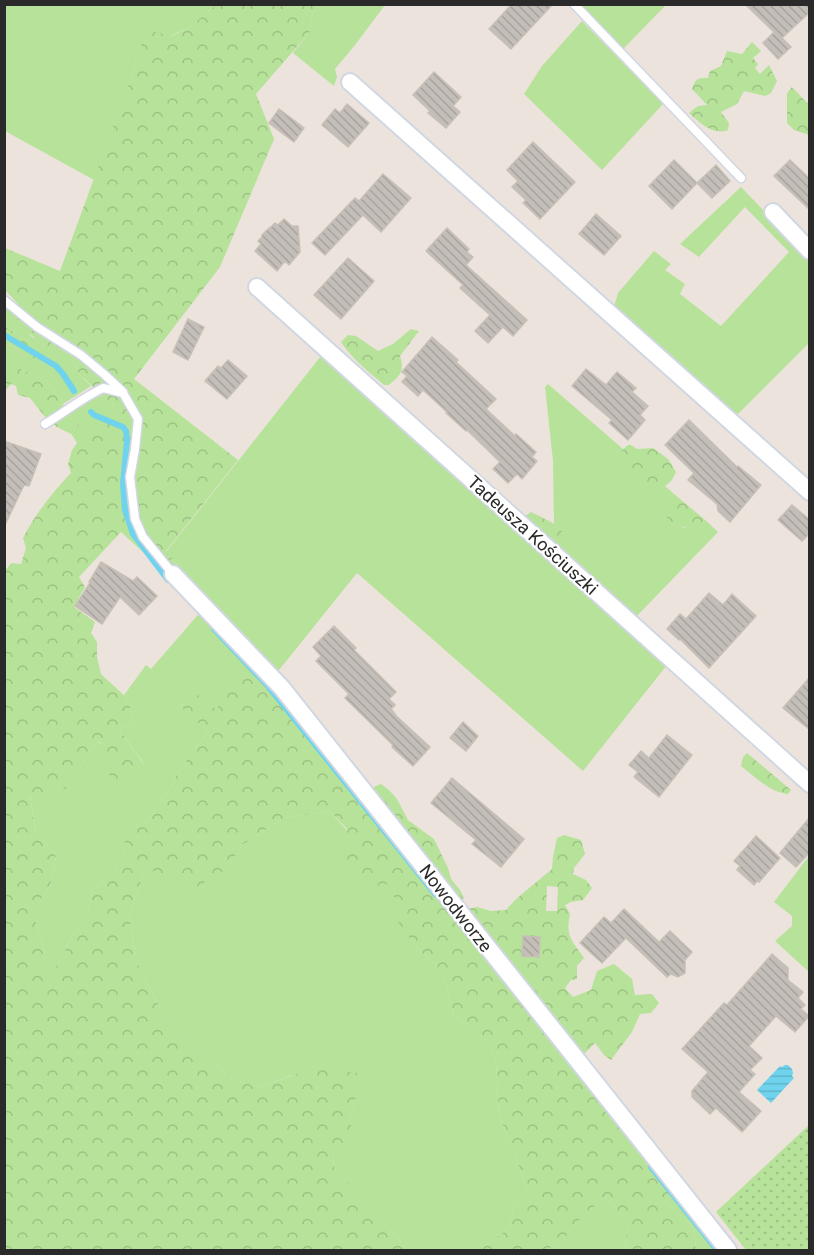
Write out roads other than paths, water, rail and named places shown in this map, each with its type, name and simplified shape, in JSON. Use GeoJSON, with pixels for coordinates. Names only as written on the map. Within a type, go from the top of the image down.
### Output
{"type":"FeatureCollection","features":[{"type":"Feature","properties":{"kind":"street"},"geometry":{"type":"LineString","coordinates":[[350,82],[810,492]]}},
{"type":"Feature","properties":{"kind":"street"},"geometry":{"type":"LineString","coordinates":[[773,212],[810,251]]}},
{"type":"Feature","properties":{"kind":"street","name":"Tadeusza Kościuszki"},"geometry":{"type":"LineString","coordinates":[[257,287],[810,784]]}},
{"type":"Feature","properties":{"kind":"street","name":"Nowodworze"},"geometry":{"type":"LineString","coordinates":[[173,574],[282,688],[728,1251]]}},
{"type":"Feature","properties":{"kind":"lane"},"geometry":{"type":"LineString","coordinates":[[574,4],[741,178]]}},
{"type":"Feature","properties":{"kind":"lane"},"geometry":{"type":"LineString","coordinates":[[4,300],[37,327],[81,355],[123,393],[138,419],[130,477],[135,519],[143,537],[173,574]]}},
{"type":"Feature","properties":{"kind":"lane"},"geometry":{"type":"LineString","coordinates":[[45,424],[86,396],[103,388],[123,393]]}},
{"type":"Feature","properties":{"kind":"water"},"geometry":{"type":"Polygon","coordinates":[[[785,1065],[792,1069],[794,1078],[771,1103],[757,1090],[780,1066],[785,1065]]]}},
{"type":"Feature","properties":{"kind":"waterway"},"geometry":{"type":"LineString","coordinates":[[4,335],[56,366],[74,391]]}},
{"type":"Feature","properties":{"kind":"waterway"},"geometry":{"type":"LineString","coordinates":[[91,412],[123,427],[126,431],[123,484],[125,510],[133,534],[168,580]]}},
{"type":"Feature","properties":{"kind":"waterway"},"geometry":{"type":"LineString","coordinates":[[214,629],[268,686],[436,895]]}},
{"type":"Feature","properties":{"kind":"waterway"},"geometry":{"type":"LineString","coordinates":[[651,1167],[717,1250]]}}]}
